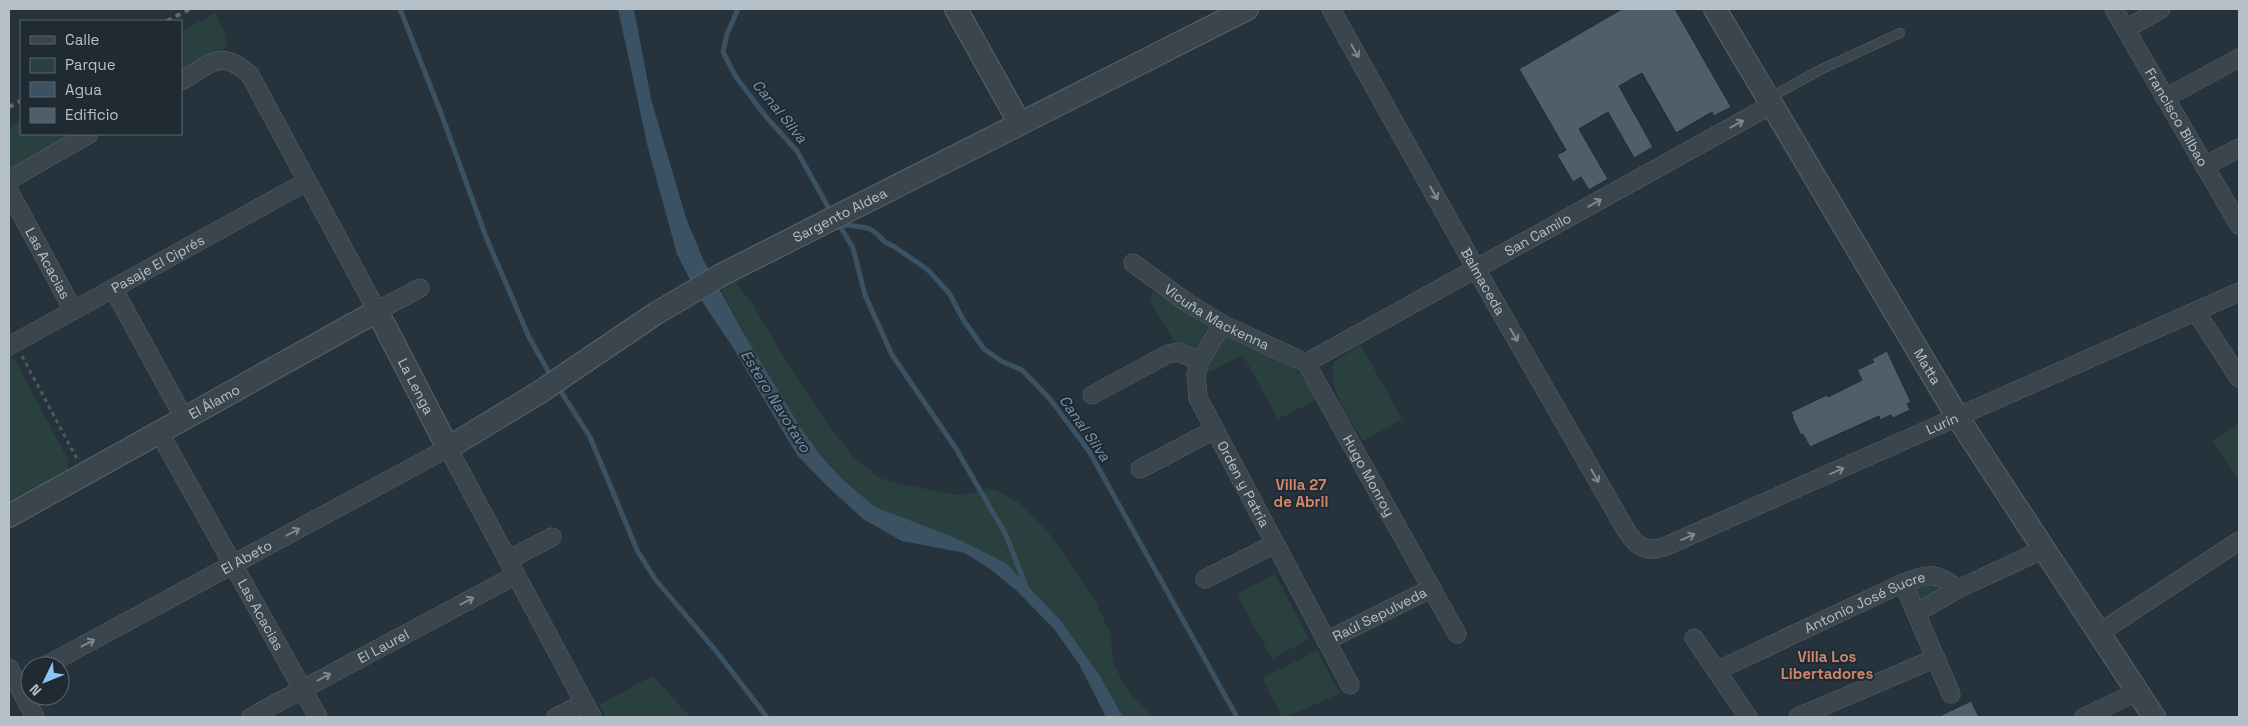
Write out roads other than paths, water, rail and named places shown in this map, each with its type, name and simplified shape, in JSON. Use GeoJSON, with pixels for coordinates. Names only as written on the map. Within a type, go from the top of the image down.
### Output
{"type":"FeatureCollection","features":[{"type":"Feature","properties":{"kind":"street"},"geometry":{"type":"LineString","coordinates":[[956,9],[1019,122]]}},
{"type":"Feature","properties":{"kind":"street","name":"Sargento Aldea"},"geometry":{"type":"LineString","coordinates":[[448,448],[555,382],[686,294],[853,210],[1019,122],[1247,9]]}},
{"type":"Feature","properties":{"kind":"street","name":"Balmaceda"},"geometry":{"type":"LineString","coordinates":[[1331,9],[1476,269],[1626,530],[1632,540],[1642,548]]}},
{"type":"Feature","properties":{"kind":"street","name":"Matta"},"geometry":{"type":"LineString","coordinates":[[1715,9],[1958,418],[2154,717]]}},
{"type":"Feature","properties":{"kind":"street","name":"Francisco Bilbao"},"geometry":{"type":"LineString","coordinates":[[2114,9],[2239,225]]}},
{"type":"Feature","properties":{"kind":"street"},"geometry":{"type":"LineString","coordinates":[[2126,29],[2161,9]]}},
{"type":"Feature","properties":{"kind":"street"},"geometry":{"type":"LineString","coordinates":[[2165,98],[2239,58]]}},
{"type":"Feature","properties":{"kind":"street","name":"La Lenga"},"geometry":{"type":"LineString","coordinates":[[182,80],[217,60],[234,61],[250,75],[588,710]]}},
{"type":"Feature","properties":{"kind":"street","name":"San Camilo"},"geometry":{"type":"LineString","coordinates":[[1306,364],[1769,102]]}},
{"type":"Feature","properties":{"kind":"street"},"geometry":{"type":"LineString","coordinates":[[9,180],[87,135]]}},
{"type":"Feature","properties":{"kind":"street"},"geometry":{"type":"LineString","coordinates":[[2204,166],[2239,148]]}},
{"type":"Feature","properties":{"kind":"street","name":"Pasaje El Ciprés"},"geometry":{"type":"LineString","coordinates":[[12,344],[306,182]]}},
{"type":"Feature","properties":{"kind":"street","name":"Las Acacias"},"geometry":{"type":"LineString","coordinates":[[9,191],[73,310]]}},
{"type":"Feature","properties":{"kind":"street","name":"Vicuña Mackenna"},"geometry":{"type":"LineString","coordinates":[[1133,263],[1186,302],[1222,324],[1306,364]]}},
{"type":"Feature","properties":{"kind":"street"},"geometry":{"type":"LineString","coordinates":[[113,288],[184,418]]}},
{"type":"Feature","properties":{"kind":"street","name":"El Álamo"},"geometry":{"type":"LineString","coordinates":[[9,516],[420,288]]}},
{"type":"Feature","properties":{"kind":"street","name":"Lurín"},"geometry":{"type":"LineString","coordinates":[[1642,548],[1649,550],[1664,547],[2239,292]]}},
{"type":"Feature","properties":{"kind":"street"},"geometry":{"type":"LineString","coordinates":[[2196,312],[2239,378]]}},
{"type":"Feature","properties":{"kind":"street","name":"Orden y Patria"},"geometry":{"type":"LineString","coordinates":[[1222,324],[1200,361],[1196,375],[1198,398],[1350,684]]}},
{"type":"Feature","properties":{"kind":"street"},"geometry":{"type":"LineString","coordinates":[[1092,395],[1168,354],[1178,352],[1200,361]]}},
{"type":"Feature","properties":{"kind":"street","name":"Hugo Monroy"},"geometry":{"type":"LineString","coordinates":[[1306,364],[1457,634]]}},
{"type":"Feature","properties":{"kind":"street"},"geometry":{"type":"LineString","coordinates":[[1140,470],[1214,430]]}},
{"type":"Feature","properties":{"kind":"street","name":"Las Acacias"},"geometry":{"type":"LineString","coordinates":[[158,432],[318,717]]}},
{"type":"Feature","properties":{"kind":"street","name":"El Abeto"},"geometry":{"type":"LineString","coordinates":[[64,656],[448,448]]}},
{"type":"Feature","properties":{"kind":"street","name":"El Laurel"},"geometry":{"type":"LineString","coordinates":[[251,717],[512,567],[552,537]]}},
{"type":"Feature","properties":{"kind":"street"},"geometry":{"type":"LineString","coordinates":[[2099,633],[2239,541]]}},
{"type":"Feature","properties":{"kind":"street"},"geometry":{"type":"LineString","coordinates":[[1205,579],[1275,544]]}},
{"type":"Feature","properties":{"kind":"street"},"geometry":{"type":"LineString","coordinates":[[1916,613],[1958,589],[2044,549]]}},
{"type":"Feature","properties":{"kind":"street","name":"Antonio José Sucre"},"geometry":{"type":"LineString","coordinates":[[1716,671],[1903,583],[1923,576],[1942,577],[1958,589]]}},
{"type":"Feature","properties":{"kind":"street"},"geometry":{"type":"LineString","coordinates":[[1903,583],[1951,694]]}},
{"type":"Feature","properties":{"kind":"street","name":"Raúl Sepulveda"},"geometry":{"type":"LineString","coordinates":[[1326,641],[1432,588]]}},
{"type":"Feature","properties":{"kind":"street"},"geometry":{"type":"LineString","coordinates":[[1694,638],[1748,717]]}},
{"type":"Feature","properties":{"kind":"street"},"geometry":{"type":"LineString","coordinates":[[1798,717],[1936,658]]}},
{"type":"Feature","properties":{"kind":"street"},"geometry":{"type":"LineString","coordinates":[[16,677],[35,717]]}},
{"type":"Feature","properties":{"kind":"street"},"geometry":{"type":"LineString","coordinates":[[2084,717],[2137,692]]}},
{"type":"Feature","properties":{"kind":"street"},"geometry":{"type":"LineString","coordinates":[[556,717],[588,710]]}},
{"type":"Feature","properties":{"kind":"lane"},"geometry":{"type":"LineString","coordinates":[[1769,102],[1820,70],[1900,33]]}},
{"type":"Feature","properties":{"kind":"water","name":"Estero Navotavo"},"geometry":{"type":"Polygon","coordinates":[[[618,9],[634,9],[651,99],[686,218],[703,259],[744,334],[801,428],[822,457],[842,479],[875,507],[951,536],[1006,563],[1061,621],[1100,676],[1123,717],[1106,717],[1079,664],[1054,629],[1017,591],[990,569],[965,553],[902,541],[863,519],[797,455],[732,346],[707,309],[677,254],[648,148],[618,9]]]}},
{"type":"Feature","properties":{"kind":"waterway"},"geometry":{"type":"LineString","coordinates":[[400,9],[441,113],[486,237],[529,337],[552,378]]}},
{"type":"Feature","properties":{"kind":"waterway","name":"Canal Silva"},"geometry":{"type":"LineString","coordinates":[[738,9],[727,34],[723,52],[736,77],[767,118],[797,151],[832,214]]}},
{"type":"Feature","properties":{"kind":"waterway","name":"Canal Silva"},"geometry":{"type":"LineString","coordinates":[[838,223],[853,248],[865,295],[892,355],[955,447],[1006,535],[1027,589]]}},
{"type":"Feature","properties":{"kind":"waterway","name":"Canal Silva"},"geometry":{"type":"LineString","coordinates":[[840,226],[848,225],[868,228],[885,242],[928,270],[949,293],[964,321],[984,349],[1001,361],[1022,370],[1050,399],[1089,451],[1237,717]]}},
{"type":"Feature","properties":{"kind":"waterway"},"geometry":{"type":"LineString","coordinates":[[558,387],[590,437],[637,550],[655,579],[716,651],[767,717]]}},
{"type":"Feature","properties":{"kind":"railway"},"geometry":{"type":"LineString","coordinates":[[169,20],[190,9]]}},
{"type":"Feature","properties":{"kind":"railway"},"geometry":{"type":"LineString","coordinates":[[9,107],[20,102]]}},
{"type":"Feature","properties":{"kind":"district","name":"Villa 27 de Abril"},"geometry":{"type":"Point","coordinates":[1301,492]}},
{"type":"Feature","properties":{"kind":"district","name":"Villa Los Libertadores"},"geometry":{"type":"Point","coordinates":[1827,664]}}]}
